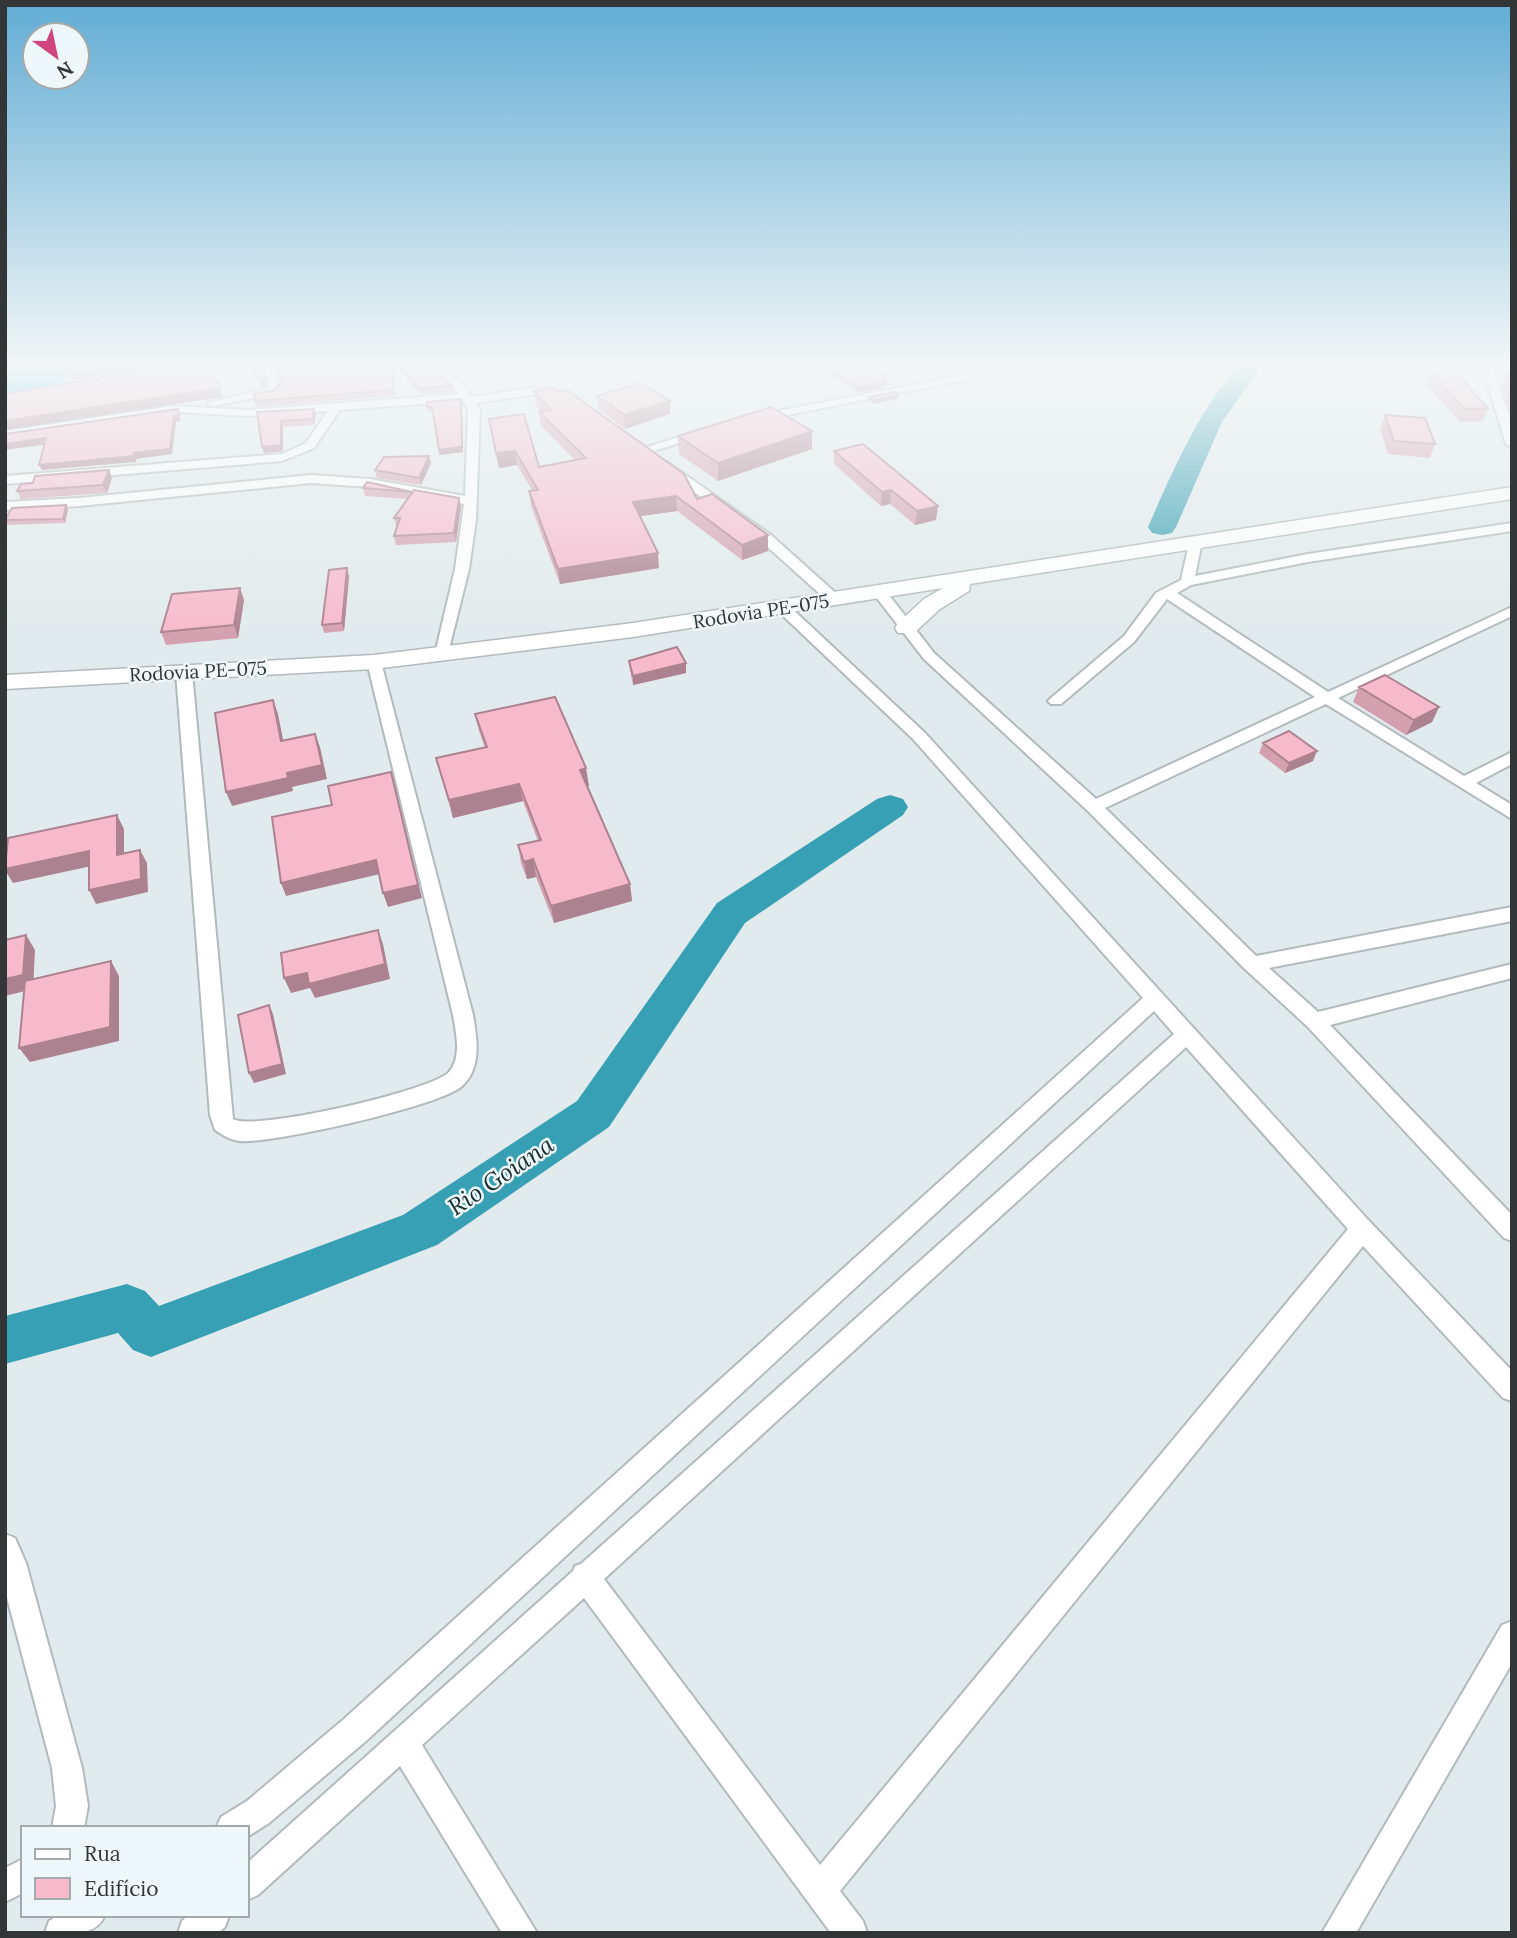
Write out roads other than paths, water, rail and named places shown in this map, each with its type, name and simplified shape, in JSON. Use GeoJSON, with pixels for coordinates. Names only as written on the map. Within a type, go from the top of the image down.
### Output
{"type":"FeatureCollection","features":[{"type":"Feature","properties":{"kind":"main road","name":"Rodovia PE-075"},"geometry":{"type":"LineString","coordinates":[[5,682],[374,662],[442,654],[783,608],[1512,493]]}},
{"type":"Feature","properties":{"kind":"main road"},"geometry":{"type":"LineString","coordinates":[[835,600],[901,622],[977,578]]}},
{"type":"Feature","properties":{"kind":"street"},"geometry":{"type":"LineString","coordinates":[[5,480],[287,456]]}},
{"type":"Feature","properties":{"kind":"street"},"geometry":{"type":"LineString","coordinates":[[442,654],[462,569],[471,501],[472,456]]}},
{"type":"Feature","properties":{"kind":"street"},"geometry":{"type":"LineString","coordinates":[[652,456],[766,538],[835,600]]}},
{"type":"Feature","properties":{"kind":"street"},"geometry":{"type":"LineString","coordinates":[[5,506],[79,502],[311,480],[361,482],[471,501]]}},
{"type":"Feature","properties":{"kind":"street"},"geometry":{"type":"LineString","coordinates":[[1056,701],[1122,646],[1166,592],[1187,582],[1308,558],[1511,527]]}},
{"type":"Feature","properties":{"kind":"street"},"geometry":{"type":"LineString","coordinates":[[1187,582],[1195,542]]}},
{"type":"Feature","properties":{"kind":"street"},"geometry":{"type":"LineString","coordinates":[[1166,592],[1327,698],[1512,813]]}},
{"type":"Feature","properties":{"kind":"street"},"geometry":{"type":"LineString","coordinates":[[880,593],[939,666],[1094,807],[1252,964],[1314,1021],[1512,1231]]}},
{"type":"Feature","properties":{"kind":"street"},"geometry":{"type":"LineString","coordinates":[[783,608],[919,736],[1362,1229],[1512,1389]]}},
{"type":"Feature","properties":{"kind":"street"},"geometry":{"type":"LineString","coordinates":[[1094,807],[1512,611]]}},
{"type":"Feature","properties":{"kind":"street"},"geometry":{"type":"LineString","coordinates":[[184,672],[221,1115],[223,1124],[238,1133],[299,1124],[425,1095],[452,1084],[465,1066],[468,1046],[460,1003],[374,662]]}},
{"type":"Feature","properties":{"kind":"street"},"geometry":{"type":"LineString","coordinates":[[1465,782],[1512,757]]}},
{"type":"Feature","properties":{"kind":"street"},"geometry":{"type":"LineString","coordinates":[[1252,964],[1512,914]]}},
{"type":"Feature","properties":{"kind":"street"},"geometry":{"type":"LineString","coordinates":[[1314,1021],[1512,971]]}},
{"type":"Feature","properties":{"kind":"street"},"geometry":{"type":"LineString","coordinates":[[235,1826],[258,1812],[355,1730],[1155,999]]}},
{"type":"Feature","properties":{"kind":"street"},"geometry":{"type":"LineString","coordinates":[[248,1883],[1187,1034]]}},
{"type":"Feature","properties":{"kind":"street"},"geometry":{"type":"LineString","coordinates":[[820,1890],[1362,1229]]}},
{"type":"Feature","properties":{"kind":"street"},"geometry":{"type":"LineString","coordinates":[[5,1548],[12,1563],[67,1768],[72,1806],[68,1826]]}},
{"type":"Feature","properties":{"kind":"street"},"geometry":{"type":"LineString","coordinates":[[585,1576],[851,1933]]}},
{"type":"Feature","properties":{"kind":"street"},"geometry":{"type":"LineString","coordinates":[[1338,1933],[1512,1635]]}},
{"type":"Feature","properties":{"kind":"street"},"geometry":{"type":"LineString","coordinates":[[403,1742],[521,1933]]}},
{"type":"Feature","properties":{"kind":"street"},"geometry":{"type":"LineString","coordinates":[[5,1886],[21,1876]]}},
{"type":"Feature","properties":{"kind":"street"},"geometry":{"type":"LineString","coordinates":[[61,1933],[86,1917]]}},
{"type":"Feature","properties":{"kind":"street"},"geometry":{"type":"LineString","coordinates":[[194,1933],[211,1917]]}},
{"type":"Feature","properties":{"kind":"waterway","name":"Rio Goiana"},"geometry":{"type":"LineString","coordinates":[[1162,527],[1192,456]]}},
{"type":"Feature","properties":{"kind":"waterway","name":"Rio Goiana"},"geometry":{"type":"LineString","coordinates":[[5,1340],[127,1307],[151,1333],[420,1230],[593,1114],[731,913],[890,807]]}}]}
